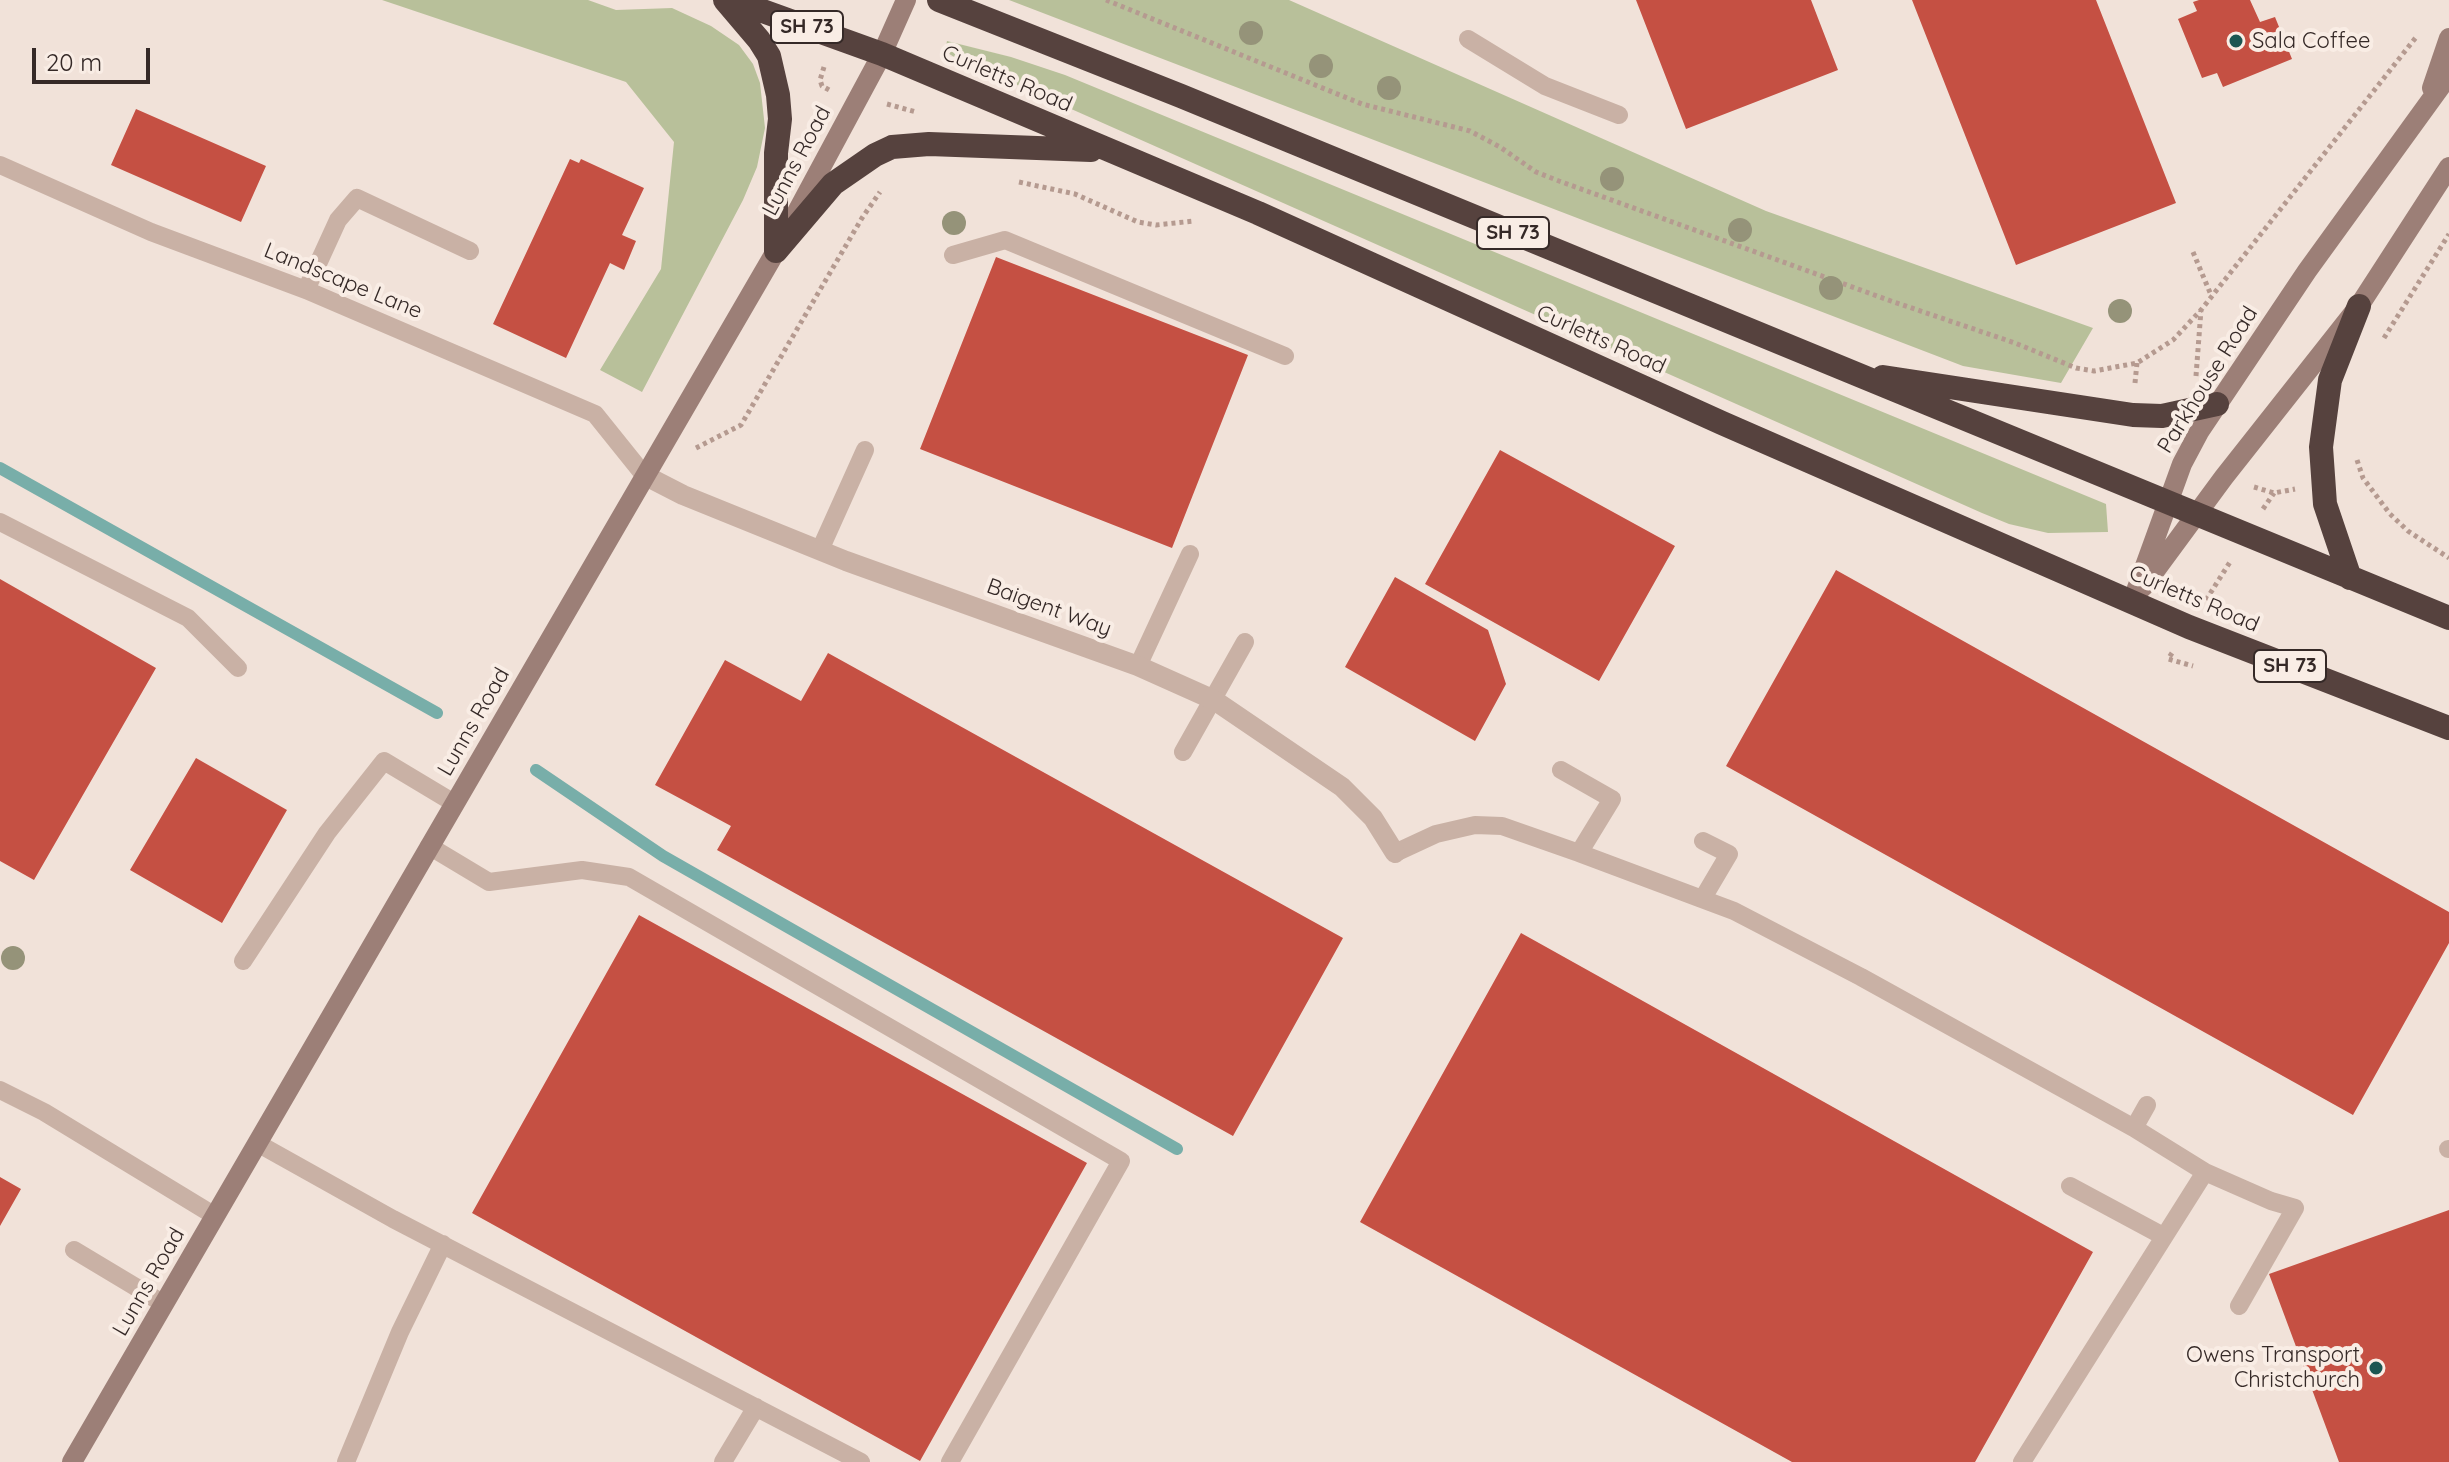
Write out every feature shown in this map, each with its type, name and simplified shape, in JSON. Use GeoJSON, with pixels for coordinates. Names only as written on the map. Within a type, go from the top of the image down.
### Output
{"type":"FeatureCollection","features":[{"type":"Feature","properties":{"kind":"highway"},"geometry":{"type":"LineString","coordinates":[[725,0],[769,56],[778,95],[776,251]]}},
{"type":"Feature","properties":{"kind":"highway","name":"Curletts Road"},"geometry":{"type":"LineString","coordinates":[[732,0],[882,54],[1258,213],[1722,423],[2189,627],[2449,728]]}},
{"type":"Feature","properties":{"kind":"highway","name":"SH 73"},"geometry":{"type":"LineString","coordinates":[[939,0],[1181,96],[2449,618]]}},
{"type":"Feature","properties":{"kind":"highway"},"geometry":{"type":"LineString","coordinates":[[776,251],[833,184],[892,147],[929,144],[1108,151]]}},
{"type":"Feature","properties":{"kind":"highway"},"geometry":{"type":"LineString","coordinates":[[2350,578],[2325,504],[2321,447],[2330,380],[2359,306]]}},
{"type":"Feature","properties":{"kind":"highway"},"geometry":{"type":"LineString","coordinates":[[1845,371],[2133,415],[2162,416],[2217,404]]}},
{"type":"Feature","properties":{"kind":"street","name":"Lunns Road"},"geometry":{"type":"LineString","coordinates":[[72,1462],[776,251],[882,54],[906,0]]}},
{"type":"Feature","properties":{"kind":"street"},"geometry":{"type":"LineString","coordinates":[[2426,104],[2449,38]]}},
{"type":"Feature","properties":{"kind":"street","name":"Parkhouse Road"},"geometry":{"type":"LineString","coordinates":[[2132,602],[2182,464],[2217,404],[2449,75]]}},
{"type":"Feature","properties":{"kind":"street"},"geometry":{"type":"LineString","coordinates":[[2132,602],[2359,306],[2449,167]]}},
{"type":"Feature","properties":{"kind":"street","name":"Baigent Way"},"geometry":{"type":"LineString","coordinates":[[644,475],[683,495],[820,550],[1138,666],[1214,700],[1342,787],[1373,818],[1395,853]]}},
{"type":"Feature","properties":{"kind":"lane"},"geometry":{"type":"LineString","coordinates":[[1468,39],[1545,86],[1619,115]]}},
{"type":"Feature","properties":{"kind":"lane","name":"Landscape Lane"},"geometry":{"type":"LineString","coordinates":[[0,165],[149,240],[306,290],[595,414],[644,475]]}},
{"type":"Feature","properties":{"kind":"lane"},"geometry":{"type":"LineString","coordinates":[[306,290],[338,220],[357,198],[470,251]]}},
{"type":"Feature","properties":{"kind":"lane"},"geometry":{"type":"LineString","coordinates":[[953,255],[1005,240],[1285,356]]}},
{"type":"Feature","properties":{"kind":"lane"},"geometry":{"type":"LineString","coordinates":[[820,550],[865,450]]}},
{"type":"Feature","properties":{"kind":"lane"},"geometry":{"type":"LineString","coordinates":[[0,522],[188,618],[238,668]]}},
{"type":"Feature","properties":{"kind":"lane"},"geometry":{"type":"LineString","coordinates":[[1138,666],[1190,554]]}},
{"type":"Feature","properties":{"kind":"lane"},"geometry":{"type":"LineString","coordinates":[[1183,752],[1245,642]]}},
{"type":"Feature","properties":{"kind":"lane"},"geometry":{"type":"LineString","coordinates":[[243,961],[327,833],[384,761],[454,803]]}},
{"type":"Feature","properties":{"kind":"lane"},"geometry":{"type":"LineString","coordinates":[[1561,770],[1612,799],[1579,853]]}},
{"type":"Feature","properties":{"kind":"lane"},"geometry":{"type":"LineString","coordinates":[[1395,853],[1436,834],[1475,825],[1502,826],[1703,898],[1861,977],[2134,1128],[2205,1172],[2271,1201],[2295,1208],[2239,1306]]}},
{"type":"Feature","properties":{"kind":"lane"},"geometry":{"type":"LineString","coordinates":[[1703,841],[1729,854],[1703,898]]}},
{"type":"Feature","properties":{"kind":"lane"},"geometry":{"type":"LineString","coordinates":[[429,846],[489,882],[582,870],[629,877],[1121,1161],[950,1462]]}},
{"type":"Feature","properties":{"kind":"lane"},"geometry":{"type":"LineString","coordinates":[[0,1090],[44,1112],[215,1216]]}},
{"type":"Feature","properties":{"kind":"lane"},"geometry":{"type":"LineString","coordinates":[[2134,1128],[2147,1105]]}},
{"type":"Feature","properties":{"kind":"lane"},"geometry":{"type":"LineString","coordinates":[[257,1143],[342,1192],[861,1462]]}},
{"type":"Feature","properties":{"kind":"lane"},"geometry":{"type":"LineString","coordinates":[[2022,1462],[2205,1172]]}},
{"type":"Feature","properties":{"kind":"lane"},"geometry":{"type":"LineString","coordinates":[[2070,1186],[2163,1236]]}},
{"type":"Feature","properties":{"kind":"lane"},"geometry":{"type":"LineString","coordinates":[[346,1462],[400,1332],[443,1244]]}},
{"type":"Feature","properties":{"kind":"lane"},"geometry":{"type":"LineString","coordinates":[[74,1250],[164,1304]]}},
{"type":"Feature","properties":{"kind":"lane"},"geometry":{"type":"LineString","coordinates":[[723,1462],[756,1407]]}},
{"type":"Feature","properties":{"kind":"path"},"geometry":{"type":"LineString","coordinates":[[1106,0],[1362,104],[1470,131],[1548,177],[2001,338],[2076,368],[2094,371],[2137,363],[2173,340],[2423,28]]}},
{"type":"Feature","properties":{"kind":"path"},"geometry":{"type":"LineString","coordinates":[[822,71],[822,86],[827,90]]}},
{"type":"Feature","properties":{"kind":"path"},"geometry":{"type":"LineString","coordinates":[[1010,180],[1075,194],[1138,222],[1156,225]]}},
{"type":"Feature","properties":{"kind":"path"},"geometry":{"type":"LineString","coordinates":[[741,425],[862,218],[881,192],[893,184]]}},
{"type":"Feature","properties":{"kind":"path"},"geometry":{"type":"LineString","coordinates":[[2378,349],[2449,234]]}},
{"type":"Feature","properties":{"kind":"path"},"geometry":{"type":"LineString","coordinates":[[2193,252],[2211,296]]}},
{"type":"Feature","properties":{"kind":"path"},"geometry":{"type":"LineString","coordinates":[[2354,452],[2363,478],[2390,514],[2408,531],[2449,558]]}},
{"type":"Feature","properties":{"kind":"path"},"geometry":{"type":"LineString","coordinates":[[2172,653],[2274,493]]}},
{"type":"Feature","properties":{"kind":"green space"},"geometry":{"type":"Polygon","coordinates":[[[382,0],[588,0],[616,10],[672,8],[711,26],[739,45],[753,64],[760,83],[765,128],[757,167],[743,200],[642,392],[600,370],[661,269],[674,142],[626,82],[382,0]]]}},
{"type":"Feature","properties":{"kind":"green space"},"geometry":{"type":"Polygon","coordinates":[[[1009,0],[1289,0],[1766,211],[2093,328],[2061,383],[1963,366],[1009,0]]]}},
{"type":"Feature","properties":{"kind":"green space"},"geometry":{"type":"Polygon","coordinates":[[[947,41],[1065,75],[2106,504],[2108,532],[2048,533],[2009,524],[1982,513],[954,57],[945,51],[947,41]]]}},
{"type":"Feature","properties":{"kind":"building"},"geometry":{"type":"Polygon","coordinates":[[[1636,0],[1811,0],[1838,70],[1686,129],[1636,0]]]}},
{"type":"Feature","properties":{"kind":"building"},"geometry":{"type":"Polygon","coordinates":[[[1912,0],[2096,0],[2176,203],[2016,265],[1912,0]]]}},
{"type":"Feature","properties":{"kind":"building","name":"Sala Coffee"},"geometry":{"type":"Polygon","coordinates":[[[2250,0],[2260,22],[2275,17],[2292,59],[2223,87],[2217,73],[2202,78],[2178,19],[2197,11],[2193,2],[2250,0]]]}},
{"type":"Feature","properties":{"kind":"building"},"geometry":{"type":"Polygon","coordinates":[[[136,109],[266,166],[241,222],[111,165],[136,109]]]}},
{"type":"Feature","properties":{"kind":"building"},"geometry":{"type":"Polygon","coordinates":[[[570,159],[579,163],[581,159],[644,188],[622,235],[636,241],[624,270],[610,263],[566,358],[493,324],[570,159]]]}},
{"type":"Feature","properties":{"kind":"building"},"geometry":{"type":"Polygon","coordinates":[[[996,257],[1248,355],[1172,548],[920,449],[996,257]]]}},
{"type":"Feature","properties":{"kind":"building"},"geometry":{"type":"Polygon","coordinates":[[[1500,450],[1675,546],[1599,681],[1425,584],[1500,450]]]}},
{"type":"Feature","properties":{"kind":"building"},"geometry":{"type":"Polygon","coordinates":[[[1836,570],[2449,912],[2449,943],[2353,1115],[1726,766],[1836,570]]]}},
{"type":"Feature","properties":{"kind":"building"},"geometry":{"type":"Polygon","coordinates":[[[1395,577],[1488,630],[1506,684],[1475,741],[1345,667],[1395,577]]]}},
{"type":"Feature","properties":{"kind":"building"},"geometry":{"type":"Polygon","coordinates":[[[0,579],[156,668],[34,880],[0,861],[0,579]]]}},
{"type":"Feature","properties":{"kind":"building"},"geometry":{"type":"Polygon","coordinates":[[[828,653],[1343,938],[1233,1136],[717,850],[731,826],[655,785],[725,660],[801,701],[828,653]]]}},
{"type":"Feature","properties":{"kind":"building"},"geometry":{"type":"Polygon","coordinates":[[[196,758],[287,810],[222,923],[130,870],[196,758]]]}},
{"type":"Feature","properties":{"kind":"building"},"geometry":{"type":"Polygon","coordinates":[[[639,915],[1087,1163],[920,1461],[472,1213],[639,915]]]}},
{"type":"Feature","properties":{"kind":"building"},"geometry":{"type":"Polygon","coordinates":[[[1521,933],[2093,1252],[1975,1462],[1792,1462],[1360,1222],[1521,933]]]}},
{"type":"Feature","properties":{"kind":"building"},"geometry":{"type":"Polygon","coordinates":[[[0,1177],[21,1189],[0,1226],[0,1177]]]}},
{"type":"Feature","properties":{"kind":"building","name":"Owens Transport Christchurch"},"geometry":{"type":"Polygon","coordinates":[[[2449,1210],[2449,1462],[2339,1462],[2269,1274],[2449,1210]]]}},
{"type":"Feature","properties":{"kind":"waterway"},"geometry":{"type":"LineString","coordinates":[[0,468],[437,713]]}},
{"type":"Feature","properties":{"kind":"waterway"},"geometry":{"type":"LineString","coordinates":[[536,770],[663,856],[1177,1149]]}},
{"type":"Feature","properties":{"kind":"place","name":"Sala Coffee"},"geometry":{"type":"Point","coordinates":[2236,41]}},
{"type":"Feature","properties":{"kind":"place","name":"Owens Transport Christchurch"},"geometry":{"type":"Point","coordinates":[2376,1368]}}]}
